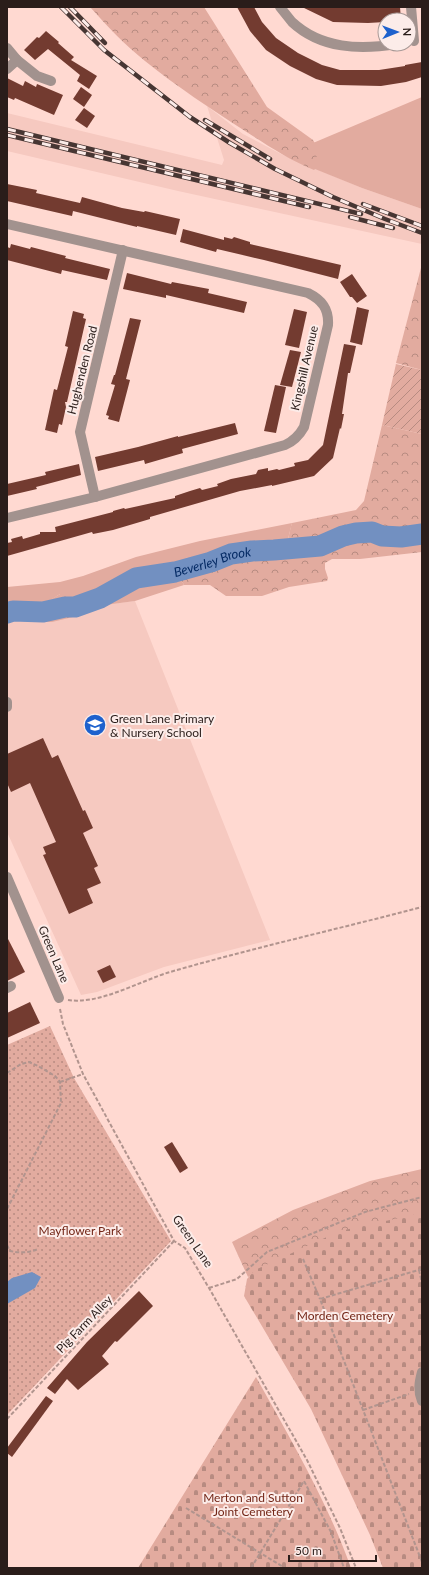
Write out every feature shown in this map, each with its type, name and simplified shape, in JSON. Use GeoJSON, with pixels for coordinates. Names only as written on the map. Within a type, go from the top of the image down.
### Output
{"type":"FeatureCollection","features":[{"type":"Feature","properties":{"kind":"street"},"geometry":{"type":"LineString","coordinates":[[280,7],[292,21],[307,33],[324,42],[342,46],[377,46]]}},
{"type":"Feature","properties":{"kind":"street"},"geometry":{"type":"LineString","coordinates":[[7,48],[17,60],[38,76],[51,82]]}},
{"type":"Feature","properties":{"kind":"street"},"geometry":{"type":"LineString","coordinates":[[7,69],[17,60]]}},
{"type":"Feature","properties":{"kind":"street","name":"Kingshill Avenue"},"geometry":{"type":"LineString","coordinates":[[7,224],[308,293],[321,302],[326,310],[328,318],[328,325],[304,427],[293,441],[285,445],[95,497],[7,518]]}},
{"type":"Feature","properties":{"kind":"street","name":"Hughenden Road"},"geometry":{"type":"LineString","coordinates":[[95,497],[80,432],[123,250]]}},
{"type":"Feature","properties":{"kind":"street"},"geometry":{"type":"LineString","coordinates":[[7,702],[7,707]]}},
{"type":"Feature","properties":{"kind":"street","name":"Green Lane"},"geometry":{"type":"LineString","coordinates":[[7,877],[59,998]]}},
{"type":"Feature","properties":{"kind":"street"},"geometry":{"type":"LineString","coordinates":[[422,1372],[419,1384],[422,1401]]}},
{"type":"Feature","properties":{"kind":"path"},"geometry":{"type":"LineString","coordinates":[[59,998],[74,1001],[101,997],[168,972],[422,907]]}},
{"type":"Feature","properties":{"kind":"path","name":"Green Lane"},"geometry":{"type":"LineString","coordinates":[[59,998],[63,1024],[83,1074],[174,1241],[185,1248],[306,1460],[340,1528],[356,1568]]}},
{"type":"Feature","properties":{"kind":"path"},"geometry":{"type":"LineString","coordinates":[[7,1073],[21,1064],[29,1062],[38,1066],[55,1076],[60,1082],[61,1102],[7,1209]]}},
{"type":"Feature","properties":{"kind":"path"},"geometry":{"type":"LineString","coordinates":[[60,1082],[83,1074]]}},
{"type":"Feature","properties":{"kind":"path"},"geometry":{"type":"LineString","coordinates":[[209,1288],[237,1279],[267,1252],[365,1212],[422,1197]]}},
{"type":"Feature","properties":{"kind":"path","name":"Pig Farm Alley"},"geometry":{"type":"LineString","coordinates":[[7,1419],[174,1241]]}},
{"type":"Feature","properties":{"kind":"path"},"geometry":{"type":"LineString","coordinates":[[7,1245],[10,1251],[15,1252],[25,1252],[38,1249]]}},
{"type":"Feature","properties":{"kind":"path"},"geometry":{"type":"LineString","coordinates":[[303,1258],[422,1562]]}},
{"type":"Feature","properties":{"kind":"path"},"geometry":{"type":"LineString","coordinates":[[320,1299],[422,1269]]}},
{"type":"Feature","properties":{"kind":"path"},"geometry":{"type":"LineString","coordinates":[[419,1270],[422,1283]]}},
{"type":"Feature","properties":{"kind":"path"},"geometry":{"type":"LineString","coordinates":[[363,1410],[419,1390]]}},
{"type":"Feature","properties":{"kind":"path"},"geometry":{"type":"LineString","coordinates":[[251,1568],[304,1481],[331,1532],[344,1568]]}},
{"type":"Feature","properties":{"kind":"path"},"geometry":{"type":"LineString","coordinates":[[186,1508],[285,1568]]}},
{"type":"Feature","properties":{"kind":"shaded area"},"geometry":{"type":"Polygon","coordinates":[[[207,106],[243,134],[283,155],[362,188],[422,209],[422,244],[178,191],[7,151],[7,113],[222,165],[224,160],[207,106]]]}},
{"type":"Feature","properties":{"kind":"shaded area","name":"Green Lane Primary & Nursery School"},"geometry":{"type":"Polygon","coordinates":[[[135,601],[270,940],[164,967],[97,992],[81,995],[7,832],[7,619],[32,614],[135,601]]]}},
{"type":"Feature","properties":{"kind":"green space"},"geometry":{"type":"Polygon","coordinates":[[[90,7],[204,7],[267,107],[313,140],[316,145],[317,167],[314,170],[278,152],[181,88],[130,48],[90,7]]]}},
{"type":"Feature","properties":{"kind":"green space"},"geometry":{"type":"Polygon","coordinates":[[[422,97],[422,209],[362,188],[315,169],[313,143],[422,97]]]}},
{"type":"Feature","properties":{"kind":"green space"},"geometry":{"type":"Polygon","coordinates":[[[422,264],[422,370],[396,363],[422,264]]]}},
{"type":"Feature","properties":{"kind":"green space"},"geometry":{"type":"Polygon","coordinates":[[[396,364],[422,370],[422,434],[382,425],[396,364]]]}},
{"type":"Feature","properties":{"kind":"green space"},"geometry":{"type":"Polygon","coordinates":[[[382,425],[422,434],[422,552],[360,559],[332,559],[325,563],[328,578],[327,581],[289,587],[262,596],[226,596],[210,585],[184,585],[179,576],[177,565],[186,557],[216,561],[234,554],[273,553],[282,549],[286,544],[292,523],[356,510],[364,501],[382,425]]]}},
{"type":"Feature","properties":{"kind":"green space"},"geometry":{"type":"Polygon","coordinates":[[[292,523],[287,543],[281,550],[266,553],[235,554],[216,561],[187,557],[179,576],[184,585],[135,601],[75,609],[75,606],[60,594],[46,603],[39,604],[27,601],[9,606],[7,603],[7,587],[60,582],[83,576],[136,557],[200,541],[292,523]]]}},
{"type":"Feature","properties":{"kind":"green space"},"geometry":{"type":"Polygon","coordinates":[[[68,593],[75,600],[75,615],[73,617],[52,622],[41,622],[33,614],[7,619],[7,603],[9,606],[27,601],[39,604],[45,603],[60,594],[68,593]]]}},
{"type":"Feature","properties":{"kind":"green space","name":"Mayflower Park"},"geometry":{"type":"Polygon","coordinates":[[[50,1026],[74,1078],[171,1241],[7,1415],[7,1045],[50,1026]]]}},
{"type":"Feature","properties":{"kind":"green space"},"geometry":{"type":"Polygon","coordinates":[[[422,1169],[422,1216],[340,1234],[248,1277],[232,1242],[293,1210],[370,1181],[422,1169]]]}},
{"type":"Feature","properties":{"kind":"green space","name":"Morden Cemetery"},"geometry":{"type":"Polygon","coordinates":[[[422,1213],[422,1568],[383,1568],[370,1535],[311,1409],[244,1296],[247,1279],[255,1270],[340,1231],[422,1213]]]}},
{"type":"Feature","properties":{"kind":"green space","name":"Merton and Sutton Joint Cemetery"},"geometry":{"type":"Polygon","coordinates":[[[256,1377],[320,1495],[351,1568],[138,1568],[256,1377]]]}},
{"type":"Feature","properties":{"kind":"water"},"geometry":{"type":"Polygon","coordinates":[[[32,1272],[41,1277],[35,1288],[7,1304],[7,1282],[12,1278],[32,1272]]]}},
{"type":"Feature","properties":{"kind":"building"},"geometry":{"type":"Polygon","coordinates":[[[237,7],[254,7],[262,22],[276,38],[298,53],[322,65],[340,70],[379,70],[422,62],[422,77],[406,82],[381,86],[337,85],[316,79],[290,66],[266,50],[250,31],[237,7]]]}},
{"type":"Feature","properties":{"kind":"building"},"geometry":{"type":"Polygon","coordinates":[[[302,7],[400,7],[400,12],[377,12],[377,22],[333,22],[302,7]]]}},
{"type":"Feature","properties":{"kind":"building"},"geometry":{"type":"Polygon","coordinates":[[[46,31],[74,57],[71,60],[97,76],[89,89],[77,81],[80,75],[48,49],[35,60],[24,50],[37,37],[39,38],[46,31]]]}},
{"type":"Feature","properties":{"kind":"building"},"geometry":{"type":"Polygon","coordinates":[[[7,78],[23,86],[25,81],[36,87],[37,84],[63,95],[54,115],[15,98],[14,100],[7,97],[7,78]]]}},
{"type":"Feature","properties":{"kind":"building"},"geometry":{"type":"Polygon","coordinates":[[[81,87],[92,95],[84,107],[73,99],[81,87]]]}},
{"type":"Feature","properties":{"kind":"building"},"geometry":{"type":"Polygon","coordinates":[[[84,108],[95,116],[87,128],[75,120],[84,108]]]}},
{"type":"Feature","properties":{"kind":"building"},"geometry":{"type":"Polygon","coordinates":[[[7,184],[37,190],[36,193],[80,203],[82,197],[122,208],[145,211],[180,219],[176,235],[73,211],[72,216],[7,201],[7,184]]]}},
{"type":"Feature","properties":{"kind":"building"},"geometry":{"type":"Polygon","coordinates":[[[183,229],[224,240],[224,237],[232,239],[234,237],[250,242],[250,244],[341,265],[338,279],[264,260],[217,249],[216,252],[180,242],[183,229]]]}},
{"type":"Feature","properties":{"kind":"building"},"geometry":{"type":"Polygon","coordinates":[[[11,244],[30,249],[31,247],[66,256],[65,258],[110,269],[107,280],[62,270],[61,274],[7,260],[7,247],[10,248],[11,244]]]}},
{"type":"Feature","properties":{"kind":"building"},"geometry":{"type":"Polygon","coordinates":[[[127,273],[171,284],[172,282],[209,289],[208,293],[247,302],[244,313],[166,295],[166,298],[123,289],[127,273]]]}},
{"type":"Feature","properties":{"kind":"building"},"geometry":{"type":"Polygon","coordinates":[[[352,274],[367,296],[357,303],[352,297],[350,297],[340,282],[352,274]]]}},
{"type":"Feature","properties":{"kind":"building"},"geometry":{"type":"Polygon","coordinates":[[[357,307],[369,310],[362,345],[350,342],[357,307]]]}},
{"type":"Feature","properties":{"kind":"building"},"geometry":{"type":"Polygon","coordinates":[[[294,309],[307,312],[299,348],[285,345],[294,309]]]}},
{"type":"Feature","properties":{"kind":"building"},"geometry":{"type":"Polygon","coordinates":[[[73,311],[84,314],[83,318],[86,319],[67,402],[65,402],[66,407],[62,425],[59,424],[57,433],[45,430],[54,389],[57,390],[68,347],[65,346],[73,311]]]}},
{"type":"Feature","properties":{"kind":"building"},"geometry":{"type":"Polygon","coordinates":[[[130,318],[141,320],[126,379],[130,380],[119,422],[108,419],[109,416],[106,415],[115,385],[111,384],[115,375],[130,318]]]}},
{"type":"Feature","properties":{"kind":"building"},"geometry":{"type":"Polygon","coordinates":[[[344,344],[356,346],[350,373],[348,373],[341,429],[340,428],[333,458],[314,476],[272,486],[240,491],[150,517],[150,519],[113,530],[93,534],[92,532],[7,556],[7,543],[12,542],[11,539],[22,536],[23,539],[40,534],[40,532],[56,532],[55,527],[124,508],[175,498],[175,496],[200,488],[202,490],[218,486],[217,484],[231,479],[256,474],[258,470],[268,468],[268,471],[279,470],[295,466],[294,463],[308,460],[323,445],[344,344]]]}},
{"type":"Feature","properties":{"kind":"building"},"geometry":{"type":"Polygon","coordinates":[[[290,350],[301,352],[292,387],[280,385],[290,350]]]}},
{"type":"Feature","properties":{"kind":"building"},"geometry":{"type":"Polygon","coordinates":[[[275,385],[286,387],[276,433],[264,431],[275,385]]]}},
{"type":"Feature","properties":{"kind":"building"},"geometry":{"type":"Polygon","coordinates":[[[235,423],[238,434],[182,449],[183,453],[145,464],[144,460],[98,471],[95,457],[235,423]]]}},
{"type":"Feature","properties":{"kind":"building"},"geometry":{"type":"Polygon","coordinates":[[[79,464],[81,475],[36,487],[37,489],[7,496],[7,484],[46,475],[45,472],[79,464]]]}},
{"type":"Feature","properties":{"kind":"building"},"geometry":{"type":"Polygon","coordinates":[[[43,738],[52,758],[58,755],[83,811],[85,810],[93,828],[83,833],[98,866],[94,868],[101,883],[87,889],[93,903],[69,914],[43,855],[46,854],[43,847],[56,842],[30,783],[11,792],[7,783],[7,754],[43,738]]]}},
{"type":"Feature","properties":{"kind":"building"},"geometry":{"type":"Polygon","coordinates":[[[7,937],[25,972],[7,981],[7,937]]]}},
{"type":"Feature","properties":{"kind":"building"},"geometry":{"type":"Polygon","coordinates":[[[110,965],[116,977],[103,983],[97,971],[110,965]]]}},
{"type":"Feature","properties":{"kind":"building"},"geometry":{"type":"Polygon","coordinates":[[[30,1002],[40,1023],[7,1038],[7,1013],[30,1002]]]}},
{"type":"Feature","properties":{"kind":"building"},"geometry":{"type":"Polygon","coordinates":[[[172,1142],[188,1168],[180,1173],[164,1147],[172,1142]]]}},
{"type":"Feature","properties":{"kind":"building"},"geometry":{"type":"Polygon","coordinates":[[[139,1291],[153,1306],[117,1342],[115,1341],[102,1356],[109,1364],[78,1390],[67,1379],[55,1394],[47,1388],[87,1342],[139,1291]]]}},
{"type":"Feature","properties":{"kind":"building"},"geometry":{"type":"Polygon","coordinates":[[[46,1396],[53,1401],[12,1457],[7,1453],[7,1448],[46,1396]]]}},
{"type":"Feature","properties":{"kind":"waterway","name":"Beverley Brook"},"geometry":{"type":"LineString","coordinates":[[7,613],[13,611],[43,612],[65,607],[75,607],[100,598],[136,578],[175,572],[211,562],[231,554],[320,546],[343,536],[356,533],[372,532],[382,536],[401,537],[422,534]]}},
{"type":"Feature","properties":{"kind":"railway"},"geometry":{"type":"LineString","coordinates":[[61,7],[104,50],[190,117],[230,143],[275,169],[333,197],[422,233]]}},
{"type":"Feature","properties":{"kind":"railway"},"geometry":{"type":"LineString","coordinates":[[70,7],[105,43]]}},
{"type":"Feature","properties":{"kind":"railway"},"geometry":{"type":"LineString","coordinates":[[205,120],[270,159]]}},
{"type":"Feature","properties":{"kind":"railway"},"geometry":{"type":"LineString","coordinates":[[7,129],[361,214]]}},
{"type":"Feature","properties":{"kind":"railway"},"geometry":{"type":"LineString","coordinates":[[7,135],[309,207]]}},
{"type":"Feature","properties":{"kind":"railway"},"geometry":{"type":"LineString","coordinates":[[363,204],[422,226]]}},
{"type":"Feature","properties":{"kind":"railway"},"geometry":{"type":"LineString","coordinates":[[350,217],[393,228]]}},
{"type":"Feature","properties":{"kind":"place","name":"Green Lane Primary & Nursery School"},"geometry":{"type":"Point","coordinates":[95,725]}}]}
